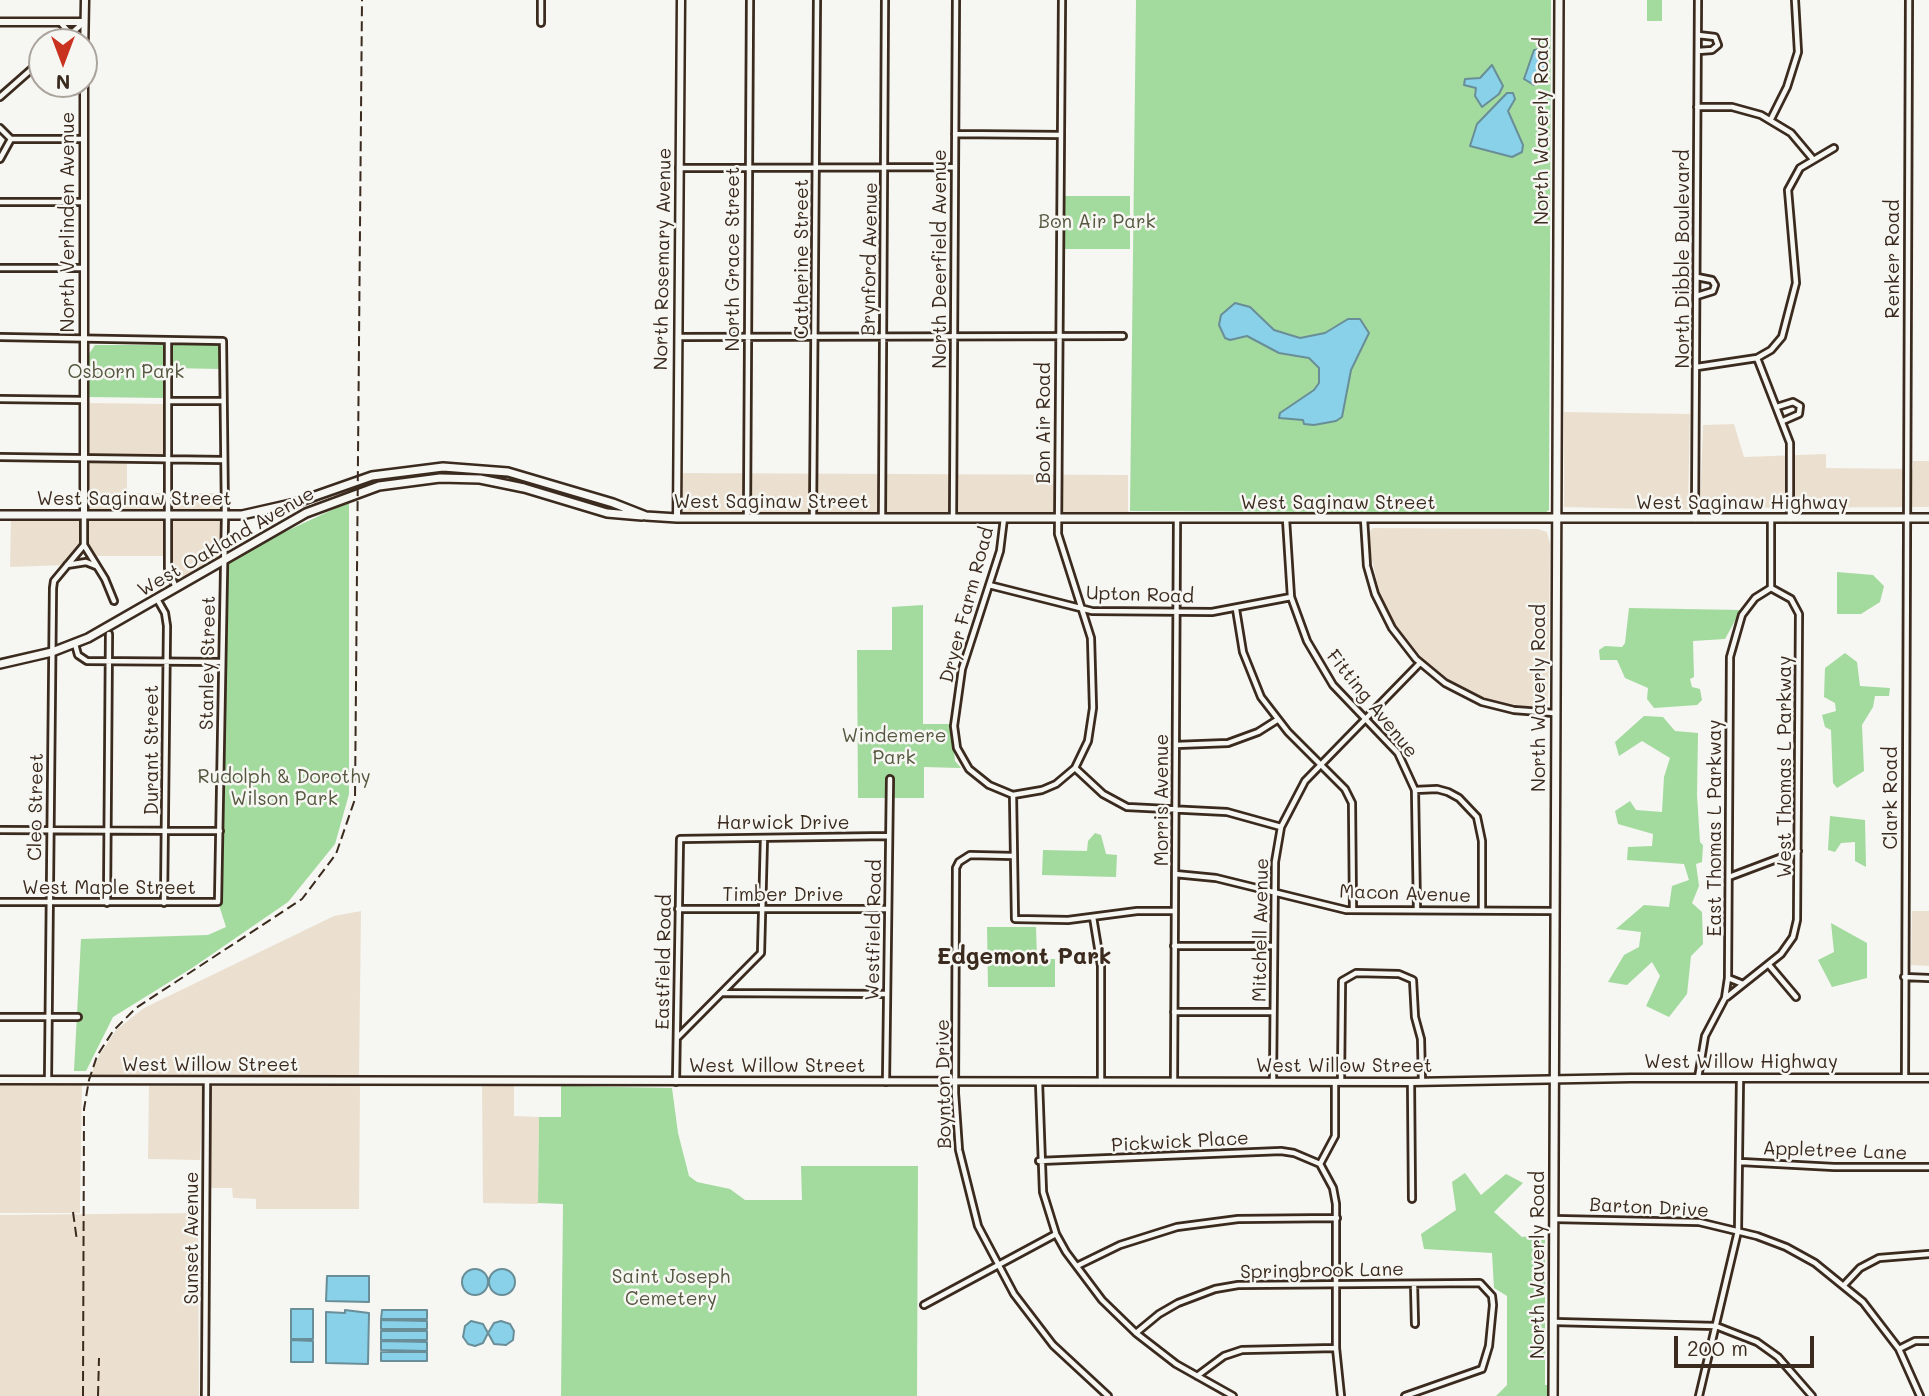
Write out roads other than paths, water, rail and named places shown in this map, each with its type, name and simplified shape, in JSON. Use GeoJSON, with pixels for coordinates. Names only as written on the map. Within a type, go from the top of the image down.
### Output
{"type":"FeatureCollection","features":[{"type":"Feature","properties":{"kind":"main road","name":"North Waverly Road"},"geometry":{"type":"LineString","coordinates":[[1553,1396],[1559,0]]}},
{"type":"Feature","properties":{"kind":"main road","name":"West Saginaw Street"},"geometry":{"type":"LineString","coordinates":[[0,515],[225,516],[295,503],[372,476],[443,467],[476,468],[525,476],[646,516],[677,518],[1556,520]]}},
{"type":"Feature","properties":{"kind":"main road","name":"West Oakland Avenue"},"geometry":{"type":"LineString","coordinates":[[0,664],[75,644],[328,502],[379,486],[416,480],[464,478],[502,483],[607,513],[646,516]]}},
{"type":"Feature","properties":{"kind":"main road","name":"West Saginaw Highway"},"geometry":{"type":"LineString","coordinates":[[1556,520],[1929,518]]}},
{"type":"Feature","properties":{"kind":"street"},"geometry":{"type":"LineString","coordinates":[[84,28],[85,0]]}},
{"type":"Feature","properties":{"kind":"street"},"geometry":{"type":"LineString","coordinates":[[541,0],[541,23]]}},
{"type":"Feature","properties":{"kind":"street","name":"North Rosemary Avenue"},"geometry":{"type":"LineString","coordinates":[[677,518],[681,0]]}},
{"type":"Feature","properties":{"kind":"street","name":"North Grace Street"},"geometry":{"type":"LineString","coordinates":[[747,518],[750,0]]}},
{"type":"Feature","properties":{"kind":"street","name":"Catherine Street"},"geometry":{"type":"LineString","coordinates":[[813,518],[817,0]]}},
{"type":"Feature","properties":{"kind":"street","name":"Brynford Avenue"},"geometry":{"type":"LineString","coordinates":[[882,518],[885,0]]}},
{"type":"Feature","properties":{"kind":"street","name":"North Deerfield Avenue"},"geometry":{"type":"LineString","coordinates":[[953,518],[956,0]]}},
{"type":"Feature","properties":{"kind":"street","name":"Bon Air Road"},"geometry":{"type":"LineString","coordinates":[[1062,0],[1058,534],[1083,609],[1093,654],[1093,708],[1088,741],[1075,768]]}},
{"type":"Feature","properties":{"kind":"street","name":"North Dibble Boulevard"},"geometry":{"type":"LineString","coordinates":[[1696,519],[1698,0]]}},
{"type":"Feature","properties":{"kind":"street"},"geometry":{"type":"LineString","coordinates":[[1771,119],[1797,59],[1799,33],[1795,0]]}},
{"type":"Feature","properties":{"kind":"street","name":"Renker Road"},"geometry":{"type":"LineString","coordinates":[[1905,518],[1909,0]]}},
{"type":"Feature","properties":{"kind":"street"},"geometry":{"type":"LineString","coordinates":[[0,22],[84,22]]}},
{"type":"Feature","properties":{"kind":"street"},"geometry":{"type":"LineString","coordinates":[[60,22],[65,28]]}},
{"type":"Feature","properties":{"kind":"street"},"geometry":{"type":"LineString","coordinates":[[77,28],[84,22]]}},
{"type":"Feature","properties":{"kind":"street"},"geometry":{"type":"LineString","coordinates":[[1698,35],[1714,37],[1718,45],[1712,50],[1698,51]]}},
{"type":"Feature","properties":{"kind":"street"},"geometry":{"type":"LineString","coordinates":[[0,97],[28,72]]}},
{"type":"Feature","properties":{"kind":"street","name":"North Verlinden Avenue"},"geometry":{"type":"LineString","coordinates":[[84,98],[84,545]]}},
{"type":"Feature","properties":{"kind":"street"},"geometry":{"type":"LineString","coordinates":[[1697,107],[1744,109],[1771,119],[1800,141],[1812,158]]}},
{"type":"Feature","properties":{"kind":"street"},"geometry":{"type":"LineString","coordinates":[[0,128],[11,139],[83,139]]}},
{"type":"Feature","properties":{"kind":"street"},"geometry":{"type":"LineString","coordinates":[[955,134],[1061,135]]}},
{"type":"Feature","properties":{"kind":"street"},"geometry":{"type":"LineString","coordinates":[[0,159],[11,139]]}},
{"type":"Feature","properties":{"kind":"street"},"geometry":{"type":"LineString","coordinates":[[1697,367],[1757,358],[1777,344],[1788,322],[1797,270],[1788,190],[1794,176],[1812,158],[1834,148]]}},
{"type":"Feature","properties":{"kind":"street"},"geometry":{"type":"LineString","coordinates":[[679,168],[954,167]]}},
{"type":"Feature","properties":{"kind":"street"},"geometry":{"type":"LineString","coordinates":[[0,202],[83,202]]}},
{"type":"Feature","properties":{"kind":"street"},"geometry":{"type":"LineString","coordinates":[[0,268],[84,268]]}},
{"type":"Feature","properties":{"kind":"street"},"geometry":{"type":"LineString","coordinates":[[1697,296],[1713,292],[1715,285],[1712,280],[1698,277]]}},
{"type":"Feature","properties":{"kind":"street"},"geometry":{"type":"LineString","coordinates":[[677,337],[1123,336]]}},
{"type":"Feature","properties":{"kind":"street"},"geometry":{"type":"LineString","coordinates":[[0,337],[167,341],[168,568],[176,589]]}},
{"type":"Feature","properties":{"kind":"street","name":"Stanley Street"},"geometry":{"type":"LineString","coordinates":[[167,341],[223,341],[225,516],[222,562],[218,902]]}},
{"type":"Feature","properties":{"kind":"street"},"geometry":{"type":"LineString","coordinates":[[1757,358],[1783,421],[1790,452],[1790,519]]}},
{"type":"Feature","properties":{"kind":"street"},"geometry":{"type":"LineString","coordinates":[[0,399],[84,400]]}},
{"type":"Feature","properties":{"kind":"street"},"geometry":{"type":"LineString","coordinates":[[168,401],[223,401]]}},
{"type":"Feature","properties":{"kind":"street"},"geometry":{"type":"LineString","coordinates":[[1777,407],[1793,402],[1800,406],[1799,414],[1783,421]]}},
{"type":"Feature","properties":{"kind":"street"},"geometry":{"type":"LineString","coordinates":[[0,457],[223,460]]}},
{"type":"Feature","properties":{"kind":"street","name":"Dryer Farm Road"},"geometry":{"type":"LineString","coordinates":[[1004,518],[1000,551],[962,669],[954,715],[954,736],[969,769],[989,786],[1013,795]]}},
{"type":"Feature","properties":{"kind":"street","name":"Clark Road"},"geometry":{"type":"LineString","coordinates":[[1905,518],[1905,1078]]}},
{"type":"Feature","properties":{"kind":"street","name":"Morris Avenue"},"geometry":{"type":"LineString","coordinates":[[1174,1082],[1177,519]]}},
{"type":"Feature","properties":{"kind":"street","name":"Fitting Avenue"},"geometry":{"type":"LineString","coordinates":[[1286,519],[1291,597],[1307,641],[1321,667],[1398,753],[1415,790],[1417,910]]}},
{"type":"Feature","properties":{"kind":"street"},"geometry":{"type":"LineString","coordinates":[[1364,519],[1367,566],[1376,595],[1394,631],[1420,663],[1449,685],[1482,702],[1514,710],[1554,713]]}},
{"type":"Feature","properties":{"kind":"street"},"geometry":{"type":"LineString","coordinates":[[1771,589],[1772,519]]}},
{"type":"Feature","properties":{"kind":"street"},"geometry":{"type":"LineString","coordinates":[[84,545],[114,601]]}},
{"type":"Feature","properties":{"kind":"street","name":"Cleo Street"},"geometry":{"type":"LineString","coordinates":[[48,1080],[53,588],[66,565],[84,545]]}},
{"type":"Feature","properties":{"kind":"street"},"geometry":{"type":"LineString","coordinates":[[66,565],[86,562],[97,566]]}},
{"type":"Feature","properties":{"kind":"street","name":"Upton Road"},"geometry":{"type":"LineString","coordinates":[[989,585],[1083,609],[1176,612],[1236,610],[1291,597]]}},
{"type":"Feature","properties":{"kind":"street","name":"West Thomas L Parkway"},"geometry":{"type":"LineString","coordinates":[[1725,998],[1769,965],[1786,948],[1795,930],[1799,614],[1788,597],[1771,589]]}},
{"type":"Feature","properties":{"kind":"street","name":"East Thomas L Parkway"},"geometry":{"type":"LineString","coordinates":[[1698,1078],[1705,1036],[1725,998],[1728,978],[1731,646],[1746,609],[1765,590],[1771,589]]}},
{"type":"Feature","properties":{"kind":"street","name":"Durant Street"},"geometry":{"type":"LineString","coordinates":[[157,599],[167,617],[164,903]]}},
{"type":"Feature","properties":{"kind":"street"},"geometry":{"type":"LineString","coordinates":[[1236,610],[1247,667],[1261,697],[1277,720],[1345,789],[1352,803],[1353,910]]}},
{"type":"Feature","properties":{"kind":"street"},"geometry":{"type":"LineString","coordinates":[[107,903],[109,634]]}},
{"type":"Feature","properties":{"kind":"street"},"geometry":{"type":"LineString","coordinates":[[75,644],[83,660],[222,662]]}},
{"type":"Feature","properties":{"kind":"street","name":"Mitchell Avenue"},"geometry":{"type":"LineString","coordinates":[[1273,1082],[1275,862],[1281,827],[1300,789],[1420,663]]}},
{"type":"Feature","properties":{"kind":"street"},"geometry":{"type":"LineString","coordinates":[[1176,745],[1228,743],[1258,732],[1277,720]]}},
{"type":"Feature","properties":{"kind":"street"},"geometry":{"type":"LineString","coordinates":[[1175,911],[1137,911],[1093,918],[1015,919],[1013,795],[1042,790],[1056,784],[1075,768],[1103,794],[1127,807],[1227,812],[1281,827]]}},
{"type":"Feature","properties":{"kind":"street","name":"Westfield Road"},"geometry":{"type":"LineString","coordinates":[[886,1082],[890,779]]}},
{"type":"Feature","properties":{"kind":"street"},"geometry":{"type":"LineString","coordinates":[[1415,790],[1448,792],[1459,798],[1477,817],[1482,841],[1482,910]]}},
{"type":"Feature","properties":{"kind":"street"},"geometry":{"type":"LineString","coordinates":[[0,830],[220,831]]}},
{"type":"Feature","properties":{"kind":"street","name":"Harwick Drive"},"geometry":{"type":"LineString","coordinates":[[679,842],[684,837],[889,836]]}},
{"type":"Feature","properties":{"kind":"street"},"geometry":{"type":"LineString","coordinates":[[677,1038],[761,953],[764,838]]}},
{"type":"Feature","properties":{"kind":"street","name":"Eastfield Road"},"geometry":{"type":"LineString","coordinates":[[676,1082],[679,842]]}},
{"type":"Feature","properties":{"kind":"street"},"geometry":{"type":"LineString","coordinates":[[1729,877],[1798,851]]}},
{"type":"Feature","properties":{"kind":"street","name":"Boynton Drive"},"geometry":{"type":"LineString","coordinates":[[1013,856],[970,855],[959,862],[956,868],[957,1137],[967,1191],[978,1226],[997,1266],[1045,1336],[1108,1396]]}},
{"type":"Feature","properties":{"kind":"street","name":"Macon Avenue"},"geometry":{"type":"LineString","coordinates":[[1175,874],[1216,878],[1353,910],[1554,911]]}},
{"type":"Feature","properties":{"kind":"street","name":"West Maple Street"},"geometry":{"type":"LineString","coordinates":[[0,902],[218,902]]}},
{"type":"Feature","properties":{"kind":"street","name":"Timber Drive"},"geometry":{"type":"LineString","coordinates":[[678,909],[888,909]]}},
{"type":"Feature","properties":{"kind":"street"},"geometry":{"type":"LineString","coordinates":[[1093,918],[1101,966],[1101,1082]]}},
{"type":"Feature","properties":{"kind":"street"},"geometry":{"type":"LineString","coordinates":[[1174,946],[1274,946]]}},
{"type":"Feature","properties":{"kind":"street"},"geometry":{"type":"LineString","coordinates":[[1769,965],[1796,997]]}},
{"type":"Feature","properties":{"kind":"street"},"geometry":{"type":"LineString","coordinates":[[1341,1396],[1336,1348],[1335,1196],[1320,1164],[1335,1136],[1341,988],[1345,978],[1356,974],[1410,976],[1415,983],[1415,1017],[1421,1039],[1422,1082]]}},
{"type":"Feature","properties":{"kind":"street"},"geometry":{"type":"LineString","coordinates":[[1728,978],[1743,984]]}},
{"type":"Feature","properties":{"kind":"street"},"geometry":{"type":"LineString","coordinates":[[1904,978],[1929,978]]}},
{"type":"Feature","properties":{"kind":"street"},"geometry":{"type":"LineString","coordinates":[[723,993],[887,994]]}},
{"type":"Feature","properties":{"kind":"street"},"geometry":{"type":"LineString","coordinates":[[1174,1012],[1273,1012]]}},
{"type":"Feature","properties":{"kind":"street"},"geometry":{"type":"LineString","coordinates":[[0,1017],[78,1017]]}},
{"type":"Feature","properties":{"kind":"street","name":"West Willow Highway"},"geometry":{"type":"LineString","coordinates":[[1554,1080],[1929,1078]]}},
{"type":"Feature","properties":{"kind":"street"},"geometry":{"type":"LineString","coordinates":[[1699,1396],[1738,1231],[1740,1079]]}},
{"type":"Feature","properties":{"kind":"street","name":"West Willow Street"},"geometry":{"type":"LineString","coordinates":[[0,1080],[1554,1080]]}},
{"type":"Feature","properties":{"kind":"street","name":"Sunset Avenue"},"geometry":{"type":"LineString","coordinates":[[205,1396],[206,1080]]}},
{"type":"Feature","properties":{"kind":"street"},"geometry":{"type":"LineString","coordinates":[[1039,1082],[1042,1192],[1056,1234],[1102,1300],[1136,1333],[1197,1376],[1233,1396]]}},
{"type":"Feature","properties":{"kind":"street"},"geometry":{"type":"LineString","coordinates":[[1411,1082],[1412,1199]]}},
{"type":"Feature","properties":{"kind":"street","name":"Pickwick Place"},"geometry":{"type":"LineString","coordinates":[[1040,1161],[1281,1151],[1294,1153],[1320,1164]]}},
{"type":"Feature","properties":{"kind":"street","name":"Appletree Lane"},"geometry":{"type":"LineString","coordinates":[[1741,1162],[1834,1167],[1929,1167]]}},
{"type":"Feature","properties":{"kind":"street"},"geometry":{"type":"LineString","coordinates":[[1077,1266],[1120,1245],[1177,1227],[1238,1219],[1336,1218]]}},
{"type":"Feature","properties":{"kind":"street","name":"Barton Drive"},"geometry":{"type":"LineString","coordinates":[[1553,1219],[1683,1221],[1738,1231],[1786,1247],[1845,1284],[1874,1314],[1899,1349],[1920,1396]]}},
{"type":"Feature","properties":{"kind":"street"},"geometry":{"type":"LineString","coordinates":[[924,1305],[1056,1234]]}},
{"type":"Feature","properties":{"kind":"street"},"geometry":{"type":"LineString","coordinates":[[1845,1284],[1860,1268],[1879,1258],[1929,1254]]}},
{"type":"Feature","properties":{"kind":"street","name":"Springbrook Lane"},"geometry":{"type":"LineString","coordinates":[[1136,1333],[1178,1303],[1215,1289],[1248,1284],[1480,1283],[1492,1296],[1493,1305],[1489,1346],[1482,1369],[1405,1396]]}},
{"type":"Feature","properties":{"kind":"street"},"geometry":{"type":"LineString","coordinates":[[1414,1284],[1415,1324]]}},
{"type":"Feature","properties":{"kind":"street"},"geometry":{"type":"LineString","coordinates":[[1554,1322],[1716,1326],[1757,1342],[1778,1357],[1812,1396]]}},
{"type":"Feature","properties":{"kind":"street"},"geometry":{"type":"LineString","coordinates":[[1899,1349],[1916,1341],[1929,1341]]}},
{"type":"Feature","properties":{"kind":"street"},"geometry":{"type":"LineString","coordinates":[[1197,1376],[1224,1356],[1252,1348],[1336,1348]]}},
{"type":"Feature","properties":{"kind":"water"},"geometry":{"type":"Polygon","coordinates":[[[1549,48],[1545,82],[1534,85],[1524,79],[1534,50],[1549,48]]]}},
{"type":"Feature","properties":{"kind":"water"},"geometry":{"type":"Polygon","coordinates":[[[1492,65],[1503,86],[1499,94],[1482,107],[1475,96],[1476,88],[1464,85],[1465,79],[1480,78],[1492,65]]]}},
{"type":"Feature","properties":{"kind":"water"},"geometry":{"type":"Polygon","coordinates":[[[1507,93],[1513,93],[1515,99],[1508,111],[1523,145],[1522,152],[1512,157],[1470,146],[1477,124],[1507,93]]]}},
{"type":"Feature","properties":{"kind":"water"},"geometry":{"type":"Polygon","coordinates":[[[1235,303],[1250,307],[1274,330],[1300,338],[1325,333],[1348,319],[1360,319],[1369,333],[1351,370],[1342,417],[1336,421],[1314,425],[1304,424],[1303,420],[1279,418],[1280,413],[1314,390],[1319,383],[1319,368],[1309,358],[1279,353],[1247,336],[1230,340],[1225,338],[1219,325],[1221,315],[1235,303]]]}},
{"type":"Feature","properties":{"kind":"water"},"geometry":{"type":"Polygon","coordinates":[[[475,1269],[484,1273],[488,1282],[484,1291],[475,1295],[466,1291],[462,1282],[466,1273],[475,1269]]]}},
{"type":"Feature","properties":{"kind":"water"},"geometry":{"type":"Polygon","coordinates":[[[502,1269],[511,1273],[515,1282],[511,1291],[502,1295],[493,1291],[489,1282],[493,1273],[502,1269]]]}},
{"type":"Feature","properties":{"kind":"water"},"geometry":{"type":"Polygon","coordinates":[[[327,1276],[369,1276],[369,1302],[326,1301],[327,1276]]]}},
{"type":"Feature","properties":{"kind":"water"},"geometry":{"type":"Polygon","coordinates":[[[291,1309],[313,1309],[313,1339],[291,1339],[291,1309]]]}},
{"type":"Feature","properties":{"kind":"water"},"geometry":{"type":"Polygon","coordinates":[[[345,1310],[369,1313],[368,1364],[326,1363],[326,1312],[345,1313],[345,1310]]]}},
{"type":"Feature","properties":{"kind":"water"},"geometry":{"type":"Polygon","coordinates":[[[382,1310],[427,1310],[427,1319],[381,1319],[382,1310]]]}},
{"type":"Feature","properties":{"kind":"water"},"geometry":{"type":"Polygon","coordinates":[[[381,1320],[427,1321],[427,1329],[381,1329],[381,1320]]]}},
{"type":"Feature","properties":{"kind":"water"},"geometry":{"type":"Polygon","coordinates":[[[471,1321],[483,1324],[488,1333],[483,1343],[475,1346],[468,1344],[463,1337],[465,1326],[471,1321]]]}},
{"type":"Feature","properties":{"kind":"water"},"geometry":{"type":"Polygon","coordinates":[[[501,1321],[510,1324],[514,1331],[513,1340],[506,1345],[494,1344],[488,1333],[494,1323],[501,1321]]]}},
{"type":"Feature","properties":{"kind":"water"},"geometry":{"type":"Polygon","coordinates":[[[381,1331],[427,1331],[427,1340],[381,1340],[381,1331]]]}},
{"type":"Feature","properties":{"kind":"water"},"geometry":{"type":"Polygon","coordinates":[[[291,1340],[313,1341],[313,1362],[291,1362],[291,1340]]]}},
{"type":"Feature","properties":{"kind":"water"},"geometry":{"type":"Polygon","coordinates":[[[381,1341],[427,1342],[427,1351],[381,1350],[381,1341]]]}},
{"type":"Feature","properties":{"kind":"water"},"geometry":{"type":"Polygon","coordinates":[[[381,1352],[427,1352],[427,1361],[381,1361],[381,1352]]]}},
{"type":"Feature","properties":{"kind":"railway"},"geometry":{"type":"LineString","coordinates":[[83,1396],[84,1109],[97,1056],[113,1031],[136,1008],[302,899],[336,854],[355,799],[362,0]]}},
{"type":"Feature","properties":{"kind":"railway"},"geometry":{"type":"LineString","coordinates":[[73,1212],[77,1241]]}},
{"type":"Feature","properties":{"kind":"railway"},"geometry":{"type":"LineString","coordinates":[[98,1396],[99,1358]]}},
{"type":"Feature","properties":{"kind":"district","name":"Edgemont Park"},"geometry":{"type":"Point","coordinates":[1024,957]}},
{"type":"Feature","properties":{"kind":"park label","name":"Bon Air Park"},"geometry":{"type":"Point","coordinates":[1097,222]}},
{"type":"Feature","properties":{"kind":"park label","name":"Osborn Park"},"geometry":{"type":"Point","coordinates":[126,372]}},
{"type":"Feature","properties":{"kind":"park label","name":"Windemere Park"},"geometry":{"type":"Point","coordinates":[894,747]}},
{"type":"Feature","properties":{"kind":"park label","name":"Rudolph & Dorothy Wilson Park"},"geometry":{"type":"Point","coordinates":[284,788]}},
{"type":"Feature","properties":{"kind":"park label","name":"Saint Joseph Cemetery"},"geometry":{"type":"Point","coordinates":[671,1288]}}]}
